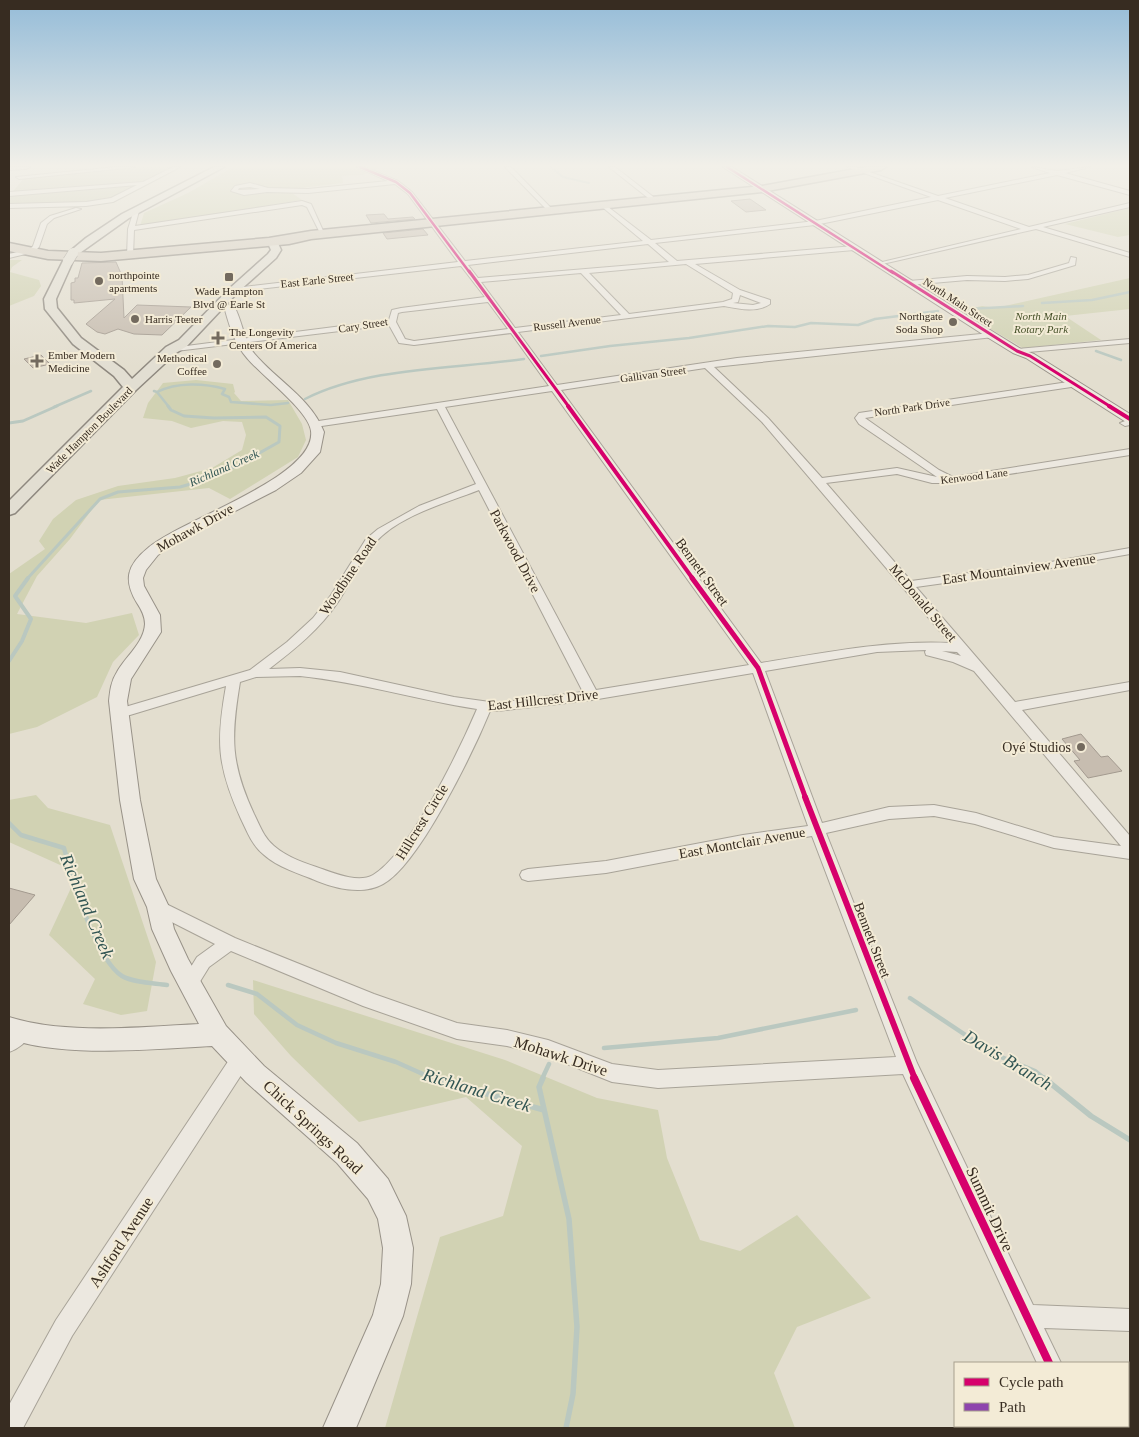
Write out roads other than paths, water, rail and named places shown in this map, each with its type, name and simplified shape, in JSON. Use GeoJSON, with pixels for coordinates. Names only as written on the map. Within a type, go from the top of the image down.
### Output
{"type":"FeatureCollection","features":[{"type":"Feature","properties":{"kind":"highway"},"geometry":{"type":"LineString","coordinates":[[9,247],[29,252],[76,257],[130,256],[322,234]]}},
{"type":"Feature","properties":{"kind":"highway"},"geometry":{"type":"LineString","coordinates":[[272,240],[330,234]]}},
{"type":"Feature","properties":{"kind":"highway"},"geometry":{"type":"LineString","coordinates":[[234,245],[263,248],[266,252]]}},
{"type":"Feature","properties":{"kind":"main road"},"geometry":{"type":"LineString","coordinates":[[98,234],[71,257],[55,287],[56,306],[62,313],[67,330],[77,341],[119,373],[137,382]]}},
{"type":"Feature","properties":{"kind":"main road","name":"Wade Hampton Boulevard"},"geometry":{"type":"LineString","coordinates":[[9,510],[170,350],[183,343],[214,305],[266,252],[272,240]]}},
{"type":"Feature","properties":{"kind":"main road","name":"Wade Hampton Boulevard"},"geometry":{"type":"LineString","coordinates":[[214,305],[234,290],[276,250],[272,240]]}},
{"type":"Feature","properties":{"kind":"street"},"geometry":{"type":"LineString","coordinates":[[9,256],[29,252],[36,247],[40,234]]}},
{"type":"Feature","properties":{"kind":"street"},"geometry":{"type":"LineString","coordinates":[[130,256],[131,234]]}},
{"type":"Feature","properties":{"kind":"street","name":"Bennett Street"},"geometry":{"type":"LineString","coordinates":[[440,234],[490,299],[758,668],[817,830],[908,1065]]}},
{"type":"Feature","properties":{"kind":"street"},"geometry":{"type":"LineString","coordinates":[[639,234],[675,263]]}},
{"type":"Feature","properties":{"kind":"street","name":"East Earle Street"},"geometry":{"type":"LineString","coordinates":[[234,290],[718,234]]}},
{"type":"Feature","properties":{"kind":"street","name":"North Main Street"},"geometry":{"type":"LineString","coordinates":[[832,234],[1129,423]]}},
{"type":"Feature","properties":{"kind":"street"},"geometry":{"type":"LineString","coordinates":[[880,264],[1008,234]]}},
{"type":"Feature","properties":{"kind":"street"},"geometry":{"type":"LineString","coordinates":[[1059,234],[1130,255]]}},
{"type":"Feature","properties":{"kind":"street"},"geometry":{"type":"LineString","coordinates":[[475,280],[854,248]]}},
{"type":"Feature","properties":{"kind":"street"},"geometry":{"type":"LineString","coordinates":[[909,283],[967,278],[1005,279],[1028,277],[1073,264],[1073,258]]}},
{"type":"Feature","properties":{"kind":"street"},"geometry":{"type":"LineString","coordinates":[[687,262],[737,292],[735,300],[724,304]]}},
{"type":"Feature","properties":{"kind":"street"},"geometry":{"type":"LineString","coordinates":[[583,271],[627,316]]}},
{"type":"Feature","properties":{"kind":"street","name":"East Earle Street"},"geometry":{"type":"LineString","coordinates":[[243,281],[248,284],[266,285]]}},
{"type":"Feature","properties":{"kind":"street","name":"Russell Avenue"},"geometry":{"type":"LineString","coordinates":[[392,322],[402,341],[409,343],[724,304],[761,306],[767,302],[737,292]]}},
{"type":"Feature","properties":{"kind":"street","name":"Cary Street"},"geometry":{"type":"LineString","coordinates":[[170,350],[392,322],[395,312],[401,310],[490,299]]}},
{"type":"Feature","properties":{"kind":"street"},"geometry":{"type":"LineString","coordinates":[[214,305],[230,308],[240,342],[254,360],[307,413],[315,424]]}},
{"type":"Feature","properties":{"kind":"street","name":"Gallivan Street"},"geometry":{"type":"LineString","coordinates":[[315,424],[783,356],[991,335]]}},
{"type":"Feature","properties":{"kind":"street"},"geometry":{"type":"LineString","coordinates":[[1017,351],[1130,341]]}},
{"type":"Feature","properties":{"kind":"street","name":"McDonald Street"},"geometry":{"type":"LineString","coordinates":[[708,366],[765,420],[819,481],[1130,846]]}},
{"type":"Feature","properties":{"kind":"street","name":"North Park Drive"},"geometry":{"type":"LineString","coordinates":[[952,480],[935,472],[862,422],[860,418],[862,415],[1071,385]]}},
{"type":"Feature","properties":{"kind":"street","name":"Parkwood Drive"},"geometry":{"type":"LineString","coordinates":[[440,406],[592,696]]}},
{"type":"Feature","properties":{"kind":"street","name":"Mohawk Drive"},"geometry":{"type":"LineString","coordinates":[[217,1034],[163,929],[158,907],[145,878],[139,852],[118,688],[125,671],[153,630],[152,616],[135,586],[138,570],[143,562],[157,548],[180,533],[262,492],[290,475],[314,449],[318,435],[315,424]]}},
{"type":"Feature","properties":{"kind":"street","name":"Kenwood Lane"},"geometry":{"type":"LineString","coordinates":[[819,481],[897,471],[932,480],[952,480],[1130,452]]}},
{"type":"Feature","properties":{"kind":"street","name":"Woodbine Road"},"geometry":{"type":"LineString","coordinates":[[256,674],[303,636],[320,618],[335,598],[366,545],[377,534],[402,518],[481,486]]}},
{"type":"Feature","properties":{"kind":"street","name":"East Mountainview Avenue"},"geometry":{"type":"LineString","coordinates":[[908,585],[1130,552]]}},
{"type":"Feature","properties":{"kind":"street","name":"East Hillcrest Drive"},"geometry":{"type":"LineString","coordinates":[[911,646],[958,659],[980,670]]}},
{"type":"Feature","properties":{"kind":"street","name":"East Hillcrest Drive"},"geometry":{"type":"LineString","coordinates":[[120,713],[256,674],[300,672],[340,676],[485,707],[592,696],[877,648],[911,646],[962,648]]}},
{"type":"Feature","properties":{"kind":"street","name":"Hillcrest Circle"},"geometry":{"type":"LineString","coordinates":[[234,680],[226,735],[227,754],[242,806],[255,832],[267,850],[280,859],[335,881],[360,883],[376,880],[391,871],[420,829],[455,769],[485,707]]}},
{"type":"Feature","properties":{"kind":"street"},"geometry":{"type":"LineString","coordinates":[[1012,707],[1130,686]]}},
{"type":"Feature","properties":{"kind":"street","name":"East Montclair Avenue"},"geometry":{"type":"LineString","coordinates":[[528,875],[592,870],[736,842],[817,830],[901,811],[940,811],[972,816],[1047,841],[1096,850],[1130,853]]}},
{"type":"Feature","properties":{"kind":"street","name":"Mohawk Drive"},"geometry":{"type":"LineString","coordinates":[[158,907],[229,943],[369,1000],[456,1031],[507,1038],[548,1048],[612,1073],[658,1079],[908,1065]]}},
{"type":"Feature","properties":{"kind":"street"},"geometry":{"type":"LineString","coordinates":[[190,983],[203,962],[229,943]]}},
{"type":"Feature","properties":{"kind":"street"},"geometry":{"type":"LineString","coordinates":[[13,1035],[91,1039],[217,1034]]}},
{"type":"Feature","properties":{"kind":"street","name":"Chick Springs Road"},"geometry":{"type":"LineString","coordinates":[[217,1034],[240,1060],[347,1154],[378,1189],[392,1216],[398,1248],[396,1284],[388,1316],[340,1428]]}},
{"type":"Feature","properties":{"kind":"street","name":"Ashford Avenue"},"geometry":{"type":"LineString","coordinates":[[10,1428],[64,1328],[240,1060]]}},
{"type":"Feature","properties":{"kind":"street","name":"Summit Drive"},"geometry":{"type":"LineString","coordinates":[[908,1065],[1049,1362]]}},
{"type":"Feature","properties":{"kind":"street"},"geometry":{"type":"LineString","coordinates":[[1026,1316],[1130,1320]]}},
{"type":"Feature","properties":{"kind":"waterway"},"geometry":{"type":"LineString","coordinates":[[1042,303],[1092,300],[1130,292]]}},
{"type":"Feature","properties":{"kind":"waterway"},"geometry":{"type":"LineString","coordinates":[[969,309],[1023,306]]}},
{"type":"Feature","properties":{"kind":"waterway"},"geometry":{"type":"LineString","coordinates":[[541,356],[610,346],[689,338],[768,326],[795,327],[811,323],[858,325],[875,319],[938,311]]}},
{"type":"Feature","properties":{"kind":"waterway"},"geometry":{"type":"LineString","coordinates":[[1096,351],[1121,360]]}},
{"type":"Feature","properties":{"kind":"waterway"},"geometry":{"type":"LineString","coordinates":[[305,399],[356,381],[384,375],[524,359]]}},
{"type":"Feature","properties":{"kind":"waterway"},"geometry":{"type":"LineString","coordinates":[[157,392],[173,386],[191,384],[225,389],[222,394],[229,397],[231,402],[271,405],[288,403]]}},
{"type":"Feature","properties":{"kind":"waterway","name":"Richland Creek"},"geometry":{"type":"LineString","coordinates":[[54,407],[91,391]]}},
{"type":"Feature","properties":{"kind":"waterway","name":"Richland Creek"},"geometry":{"type":"LineString","coordinates":[[157,392],[169,407]]}},
{"type":"Feature","properties":{"kind":"waterway","name":"Richland Creek"},"geometry":{"type":"LineString","coordinates":[[9,423],[23,421],[57,406]]}},
{"type":"Feature","properties":{"kind":"waterway","name":"Richland Creek"},"geometry":{"type":"LineString","coordinates":[[27,579],[100,499],[118,492],[180,487],[201,481],[236,466],[279,442],[280,426],[266,417],[214,418],[184,416],[171,410],[168,406]]}},
{"type":"Feature","properties":{"kind":"waterway","name":"Richland Creek"},"geometry":{"type":"LineString","coordinates":[[9,661],[22,641],[31,619],[15,596],[28,578]]}},
{"type":"Feature","properties":{"kind":"waterway","name":"Richland Creek"},"geometry":{"type":"LineString","coordinates":[[9,823],[21,835],[64,848],[86,917],[94,936],[112,967],[127,978],[167,985]]}},
{"type":"Feature","properties":{"kind":"waterway","name":"Richland Creek"},"geometry":{"type":"LineString","coordinates":[[228,985],[257,994],[297,1025],[336,1043],[396,1062],[433,1079]]}},
{"type":"Feature","properties":{"kind":"waterway","name":"Davis Branch"},"geometry":{"type":"LineString","coordinates":[[910,998],[994,1054],[1035,1071],[1045,1079]]}},
{"type":"Feature","properties":{"kind":"waterway","name":"Davis Branch"},"geometry":{"type":"LineString","coordinates":[[604,1048],[718,1038],[856,1010]]}},
{"type":"Feature","properties":{"kind":"waterway"},"geometry":{"type":"LineString","coordinates":[[542,1079],[549,1064]]}},
{"type":"Feature","properties":{"kind":"waterway","name":"Richland Creek"},"geometry":{"type":"LineString","coordinates":[[543,1078],[539,1087],[569,1219],[577,1327],[573,1394],[566,1428]]}},
{"type":"Feature","properties":{"kind":"waterway","name":"Davis Branch"},"geometry":{"type":"LineString","coordinates":[[1044,1078],[1091,1116],[1130,1140]]}},
{"type":"Feature","properties":{"kind":"waterway","name":"Richland Creek"},"geometry":{"type":"LineString","coordinates":[[433,1079],[544,1110]]}},
{"type":"Feature","properties":{"kind":"place","name":"Wade Hampton Blvd @ Earle St"},"geometry":{"type":"Point","coordinates":[229,277]}},
{"type":"Feature","properties":{"kind":"place","name":"northpointe apartments"},"geometry":{"type":"Point","coordinates":[99,281]}},
{"type":"Feature","properties":{"kind":"place","name":"Harris Teeter"},"geometry":{"type":"Point","coordinates":[135,319]}},
{"type":"Feature","properties":{"kind":"place","name":"Northgate Soda Shop"},"geometry":{"type":"Point","coordinates":[953,322]}},
{"type":"Feature","properties":{"kind":"place","name":"The Longevity Centers Of America"},"geometry":{"type":"Point","coordinates":[218,338]}},
{"type":"Feature","properties":{"kind":"place","name":"Ember Modern Medicine"},"geometry":{"type":"Point","coordinates":[37,361]}},
{"type":"Feature","properties":{"kind":"place","name":"Methodical Coffee"},"geometry":{"type":"Point","coordinates":[217,364]}},
{"type":"Feature","properties":{"kind":"place","name":"Oyé Studios"},"geometry":{"type":"Point","coordinates":[1081,747]}},
{"type":"Feature","properties":{"kind":"park label","name":"North Main Rotary Park"},"geometry":{"type":"Point","coordinates":[1041,322]}}]}
